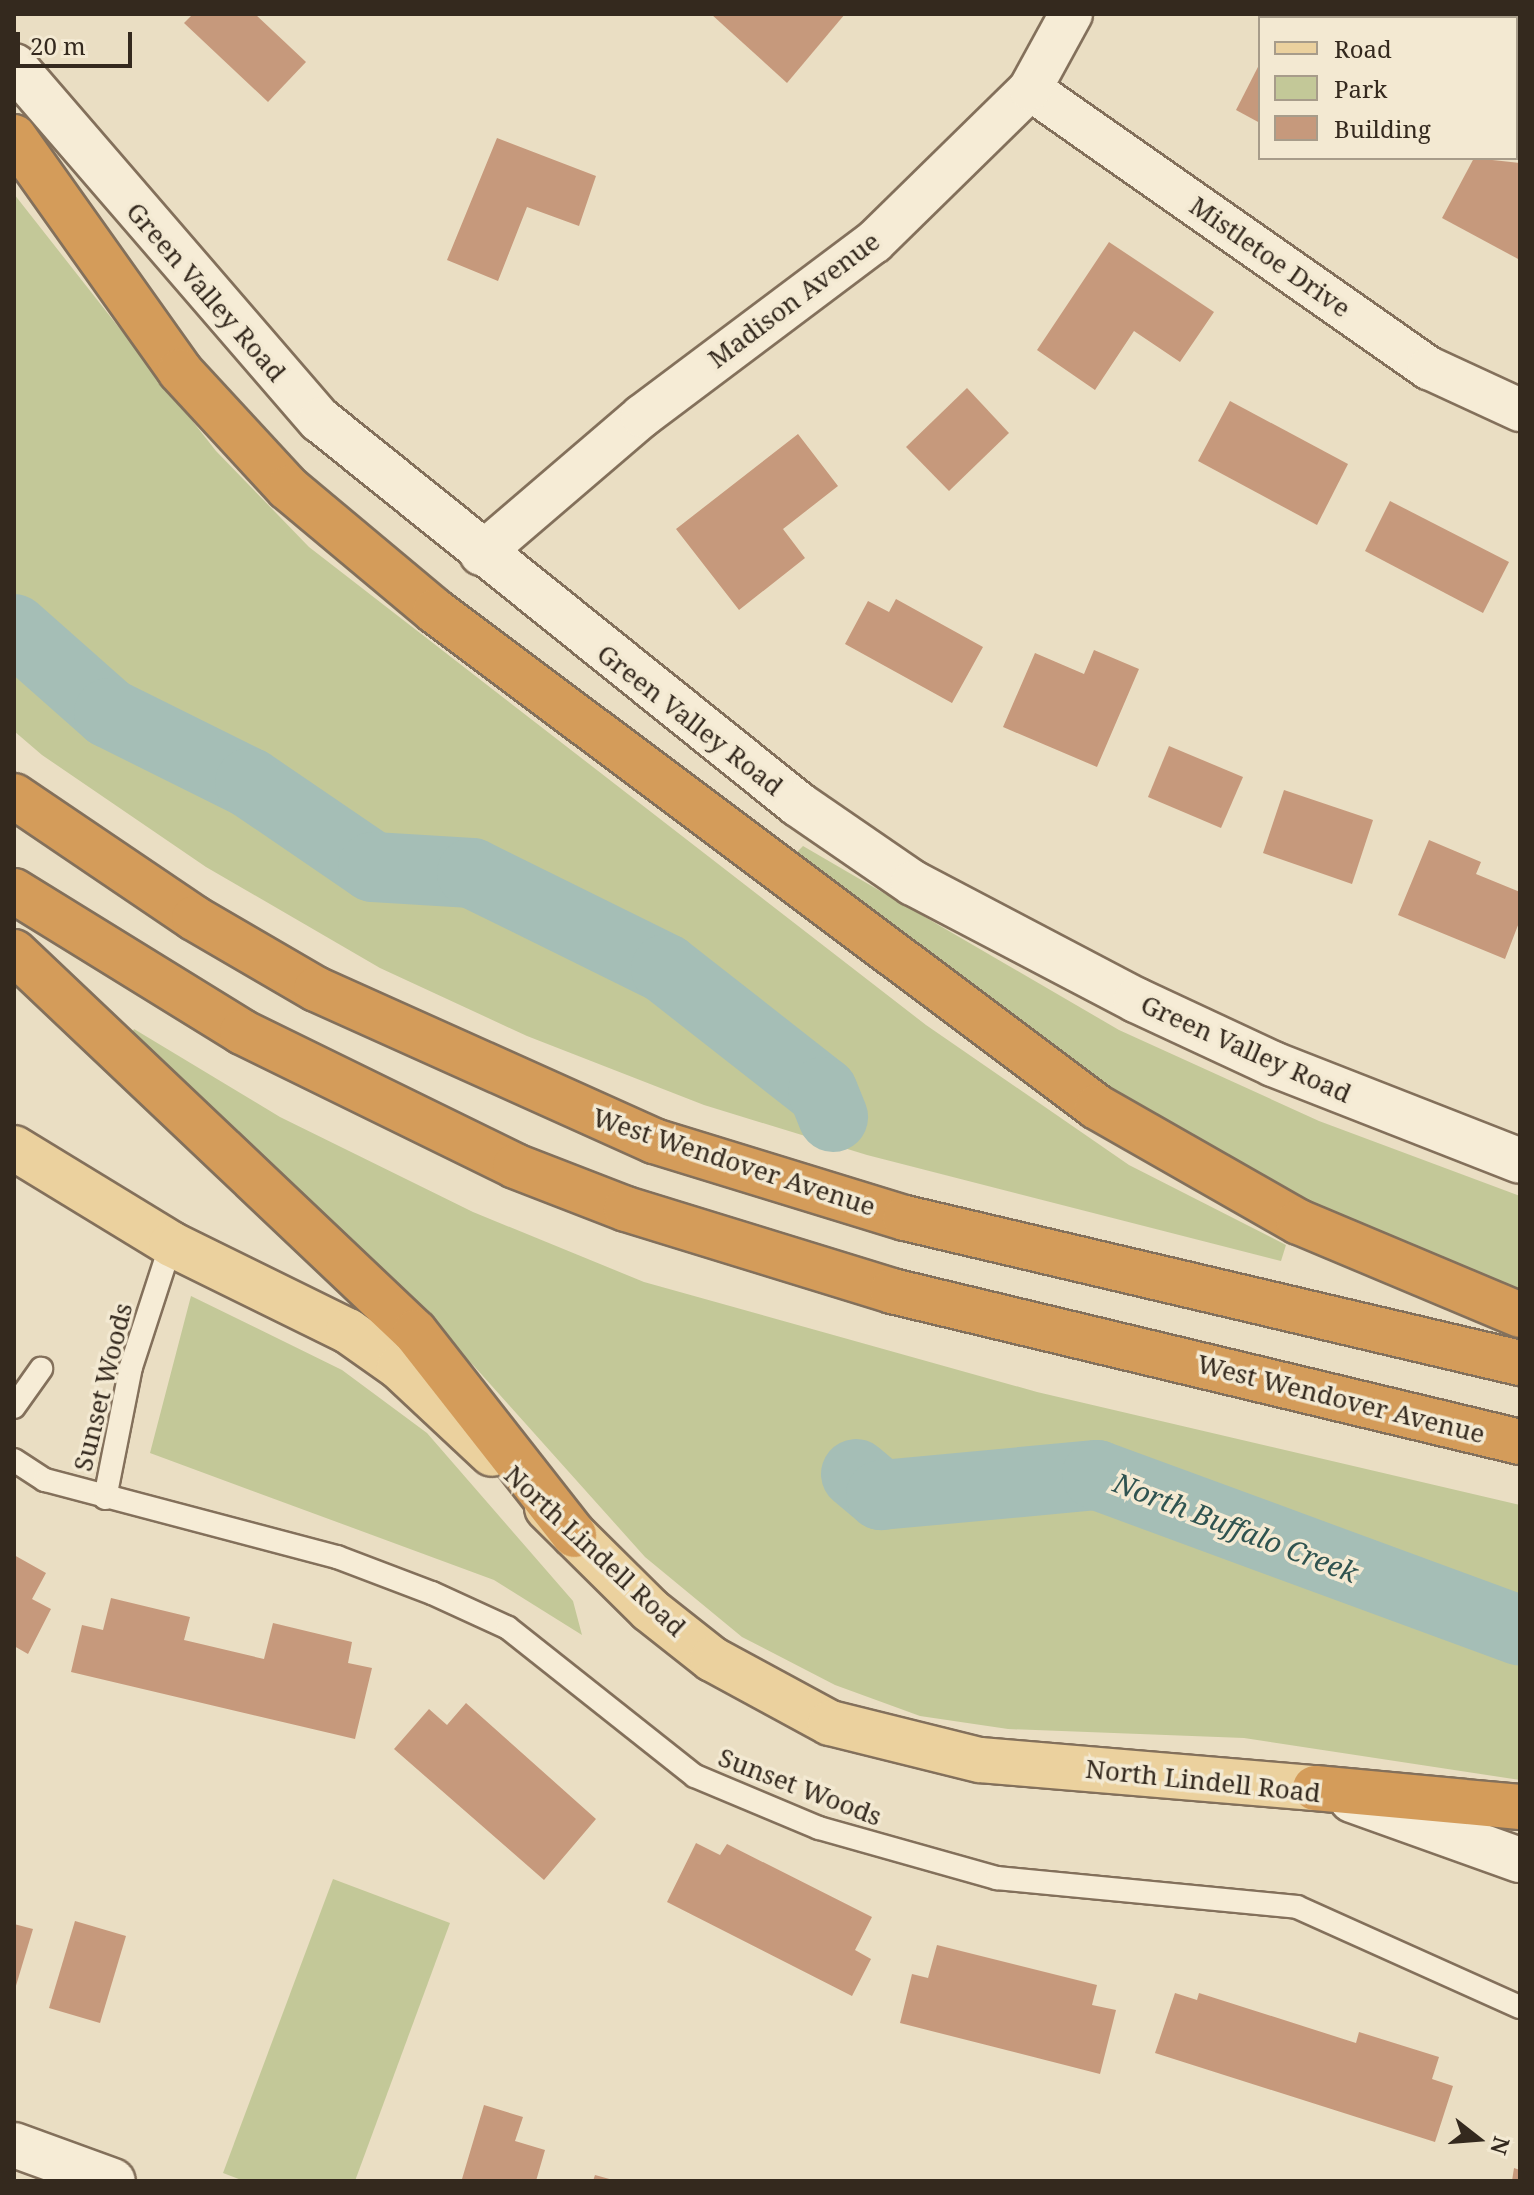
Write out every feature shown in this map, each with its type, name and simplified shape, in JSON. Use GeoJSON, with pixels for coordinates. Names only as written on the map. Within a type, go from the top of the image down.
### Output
{"type":"FeatureCollection","features":[{"type":"Feature","properties":{"kind":"highway"},"geometry":{"type":"LineString","coordinates":[[14,137],[180,371],[288,488],[435,611],[1097,1107],[1299,1222],[1520,1315]]}},
{"type":"Feature","properties":{"kind":"highway","name":"West Wendover Avenue"},"geometry":{"type":"LineString","coordinates":[[14,796],[194,918],[316,989],[654,1141],[905,1218],[1520,1363]]}},
{"type":"Feature","properties":{"kind":"highway","name":"West Wendover Avenue"},"geometry":{"type":"LineString","coordinates":[[14,891],[136,973],[256,1040],[515,1166],[626,1209],[892,1291],[1520,1442]]}},
{"type":"Feature","properties":{"kind":"highway"},"geometry":{"type":"LineString","coordinates":[[14,952],[415,1332],[574,1535]]}},
{"type":"Feature","properties":{"kind":"highway"},"geometry":{"type":"LineString","coordinates":[[1315,1788],[1520,1807]]}},
{"type":"Feature","properties":{"kind":"main road","name":"Green Valley Road"},"geometry":{"type":"LineString","coordinates":[[14,66],[320,420],[481,554],[762,776],[913,883],[1259,1058],[1520,1161]]}},
{"type":"Feature","properties":{"kind":"main road","name":"North Lindell Road"},"geometry":{"type":"LineString","coordinates":[[14,1148],[171,1244],[348,1331],[399,1367],[574,1535],[712,1659],[830,1723],[980,1760],[1315,1788],[1520,1860]]}},
{"type":"Feature","properties":{"kind":"main road"},"geometry":{"type":"LineString","coordinates":[[14,2145],[113,2181]]}},
{"type":"Feature","properties":{"kind":"street","name":"Madison Avenue"},"geometry":{"type":"LineString","coordinates":[[481,554],[642,416],[874,242],[1030,89],[1071,14]]}},
{"type":"Feature","properties":{"kind":"street","name":"Mistletoe Drive"},"geometry":{"type":"LineString","coordinates":[[1030,89],[1429,368],[1520,410]]}},
{"type":"Feature","properties":{"kind":"lane","name":"Sunset Woods"},"geometry":{"type":"LineString","coordinates":[[105,1498],[131,1367],[171,1244]]}},
{"type":"Feature","properties":{"kind":"lane"},"geometry":{"type":"LineString","coordinates":[[14,1407],[41,1369]]}},
{"type":"Feature","properties":{"kind":"lane","name":"Sunset Woods"},"geometry":{"type":"LineString","coordinates":[[14,1460],[45,1480],[337,1557],[445,1599],[508,1628],[695,1776],[819,1828],[997,1878],[1297,1907],[1520,2007]]}},
{"type":"Feature","properties":{"kind":"green space"},"geometry":{"type":"Polygon","coordinates":[[[14,194],[216,451],[309,547],[926,1025],[1129,1165],[1286,1245],[1281,1261],[867,1155],[704,1105],[527,1036],[380,968],[206,867],[42,755],[14,731],[14,194]]]}},
{"type":"Feature","properties":{"kind":"green space"},"geometry":{"type":"Polygon","coordinates":[[[803,846],[1119,1030],[1319,1121],[1520,1196],[1520,1295],[1339,1219],[1182,1136],[1086,1074],[794,855],[803,846]]]}},
{"type":"Feature","properties":{"kind":"green space"},"geometry":{"type":"Polygon","coordinates":[[[134,1029],[280,1117],[473,1212],[644,1282],[1037,1392],[1520,1505],[1520,1780],[1244,1738],[1008,1729],[920,1716],[835,1685],[742,1637],[645,1557],[474,1366],[128,1040],[134,1029]]]}},
{"type":"Feature","properties":{"kind":"green space"},"geometry":{"type":"Polygon","coordinates":[[[191,1296],[342,1370],[427,1433],[573,1601],[582,1635],[494,1580],[150,1453],[191,1296]]]}},
{"type":"Feature","properties":{"kind":"green space"},"geometry":{"type":"Polygon","coordinates":[[[333,1879],[450,1923],[355,2181],[244,2181],[223,2173],[333,1879]]]}},
{"type":"Feature","properties":{"kind":"building"},"geometry":{"type":"Polygon","coordinates":[[[193,14],[255,14],[306,62],[268,102],[184,23],[193,14]]]}},
{"type":"Feature","properties":{"kind":"building"},"geometry":{"type":"Polygon","coordinates":[[[711,14],[845,14],[787,83],[711,14]]]}},
{"type":"Feature","properties":{"kind":"building"},"geometry":{"type":"Polygon","coordinates":[[[1285,14],[1356,14],[1320,16],[1285,14]]]}},
{"type":"Feature","properties":{"kind":"building"},"geometry":{"type":"Polygon","coordinates":[[[1258,67],[1258,122],[1236,110],[1258,67]]]}},
{"type":"Feature","properties":{"kind":"building"},"geometry":{"type":"Polygon","coordinates":[[[497,138],[596,176],[579,226],[527,207],[498,281],[447,260],[497,138]]]}},
{"type":"Feature","properties":{"kind":"building"},"geometry":{"type":"Polygon","coordinates":[[[1473,160],[1520,163],[1520,260],[1442,218],[1473,160]]]}},
{"type":"Feature","properties":{"kind":"building"},"geometry":{"type":"Polygon","coordinates":[[[1109,242],[1214,312],[1180,362],[1134,331],[1095,390],[1037,350],[1109,242]]]}},
{"type":"Feature","properties":{"kind":"building"},"geometry":{"type":"Polygon","coordinates":[[[967,388],[1009,433],[949,491],[906,447],[967,388]]]}},
{"type":"Feature","properties":{"kind":"building"},"geometry":{"type":"Polygon","coordinates":[[[1230,401],[1348,464],[1317,525],[1198,461],[1230,401]]]}},
{"type":"Feature","properties":{"kind":"building"},"geometry":{"type":"Polygon","coordinates":[[[798,434],[838,486],[783,529],[805,558],[739,610],[676,529],[798,434]]]}},
{"type":"Feature","properties":{"kind":"building"},"geometry":{"type":"Polygon","coordinates":[[[1390,501],[1509,562],[1483,613],[1365,551],[1390,501]]]}},
{"type":"Feature","properties":{"kind":"building"},"geometry":{"type":"Polygon","coordinates":[[[896,599],[983,647],[952,703],[845,644],[868,601],[889,612],[896,599]]]}},
{"type":"Feature","properties":{"kind":"building"},"geometry":{"type":"Polygon","coordinates":[[[1094,650],[1139,669],[1097,767],[1003,727],[1035,653],[1084,674],[1094,650]]]}},
{"type":"Feature","properties":{"kind":"building"},"geometry":{"type":"Polygon","coordinates":[[[1169,746],[1243,777],[1221,828],[1148,797],[1169,746]]]}},
{"type":"Feature","properties":{"kind":"building"},"geometry":{"type":"Polygon","coordinates":[[[1284,790],[1373,820],[1352,884],[1263,853],[1284,790]]]}},
{"type":"Feature","properties":{"kind":"building"},"geometry":{"type":"Polygon","coordinates":[[[1429,840],[1481,862],[1476,874],[1520,892],[1520,920],[1505,959],[1398,915],[1429,840]]]}},
{"type":"Feature","properties":{"kind":"building"},"geometry":{"type":"Polygon","coordinates":[[[14,1555],[46,1573],[32,1599],[51,1609],[28,1654],[14,1646],[14,1555]]]}},
{"type":"Feature","properties":{"kind":"building"},"geometry":{"type":"Polygon","coordinates":[[[111,1598],[190,1617],[184,1640],[264,1659],[273,1623],[352,1642],[348,1663],[372,1668],[355,1739],[71,1672],[82,1625],[103,1630],[111,1598]]]}},
{"type":"Feature","properties":{"kind":"building"},"geometry":{"type":"Polygon","coordinates":[[[466,1703],[596,1819],[544,1880],[394,1749],[429,1709],[447,1725],[466,1703]]]}},
{"type":"Feature","properties":{"kind":"building"},"geometry":{"type":"Polygon","coordinates":[[[696,1843],[720,1855],[727,1844],[872,1917],[855,1950],[871,1959],[852,1996],[667,1902],[696,1843]]]}},
{"type":"Feature","properties":{"kind":"building"},"geometry":{"type":"Polygon","coordinates":[[[75,1921],[126,1936],[100,2023],[49,2008],[75,1921]]]}},
{"type":"Feature","properties":{"kind":"building"},"geometry":{"type":"Polygon","coordinates":[[[14,1924],[33,1929],[15,1989],[14,1989],[14,1924]]]}},
{"type":"Feature","properties":{"kind":"building"},"geometry":{"type":"Polygon","coordinates":[[[937,1945],[1097,1985],[1092,2005],[1116,2010],[1100,2074],[900,2023],[912,1974],[928,1978],[937,1945]]]}},
{"type":"Feature","properties":{"kind":"building"},"geometry":{"type":"Polygon","coordinates":[[[1175,1993],[1197,2000],[1199,1993],[1356,2043],[1359,2032],[1439,2057],[1432,2079],[1453,2086],[1435,2142],[1155,2053],[1175,1993]]]}},
{"type":"Feature","properties":{"kind":"building"},"geometry":{"type":"Polygon","coordinates":[[[484,2105],[523,2117],[515,2141],[545,2150],[536,2181],[462,2179],[484,2105]]]}},
{"type":"Feature","properties":{"kind":"building"},"geometry":{"type":"Polygon","coordinates":[[[1514,2168],[1520,2170],[1520,2181],[1512,2181],[1514,2168]]]}},
{"type":"Feature","properties":{"kind":"building"},"geometry":{"type":"Polygon","coordinates":[[[595,2175],[613,2180],[613,2181],[593,2181],[595,2175]]]}},
{"type":"Feature","properties":{"kind":"waterway","name":"North Buffalo Creek"},"geometry":{"type":"LineString","coordinates":[[14,629],[109,713],[250,783],[373,867],[472,873],[666,969],[823,1092],[833,1117]]}},
{"type":"Feature","properties":{"kind":"waterway","name":"North Buffalo Creek"},"geometry":{"type":"LineString","coordinates":[[856,1474],[881,1495],[1097,1475],[1520,1631]]}}]}
